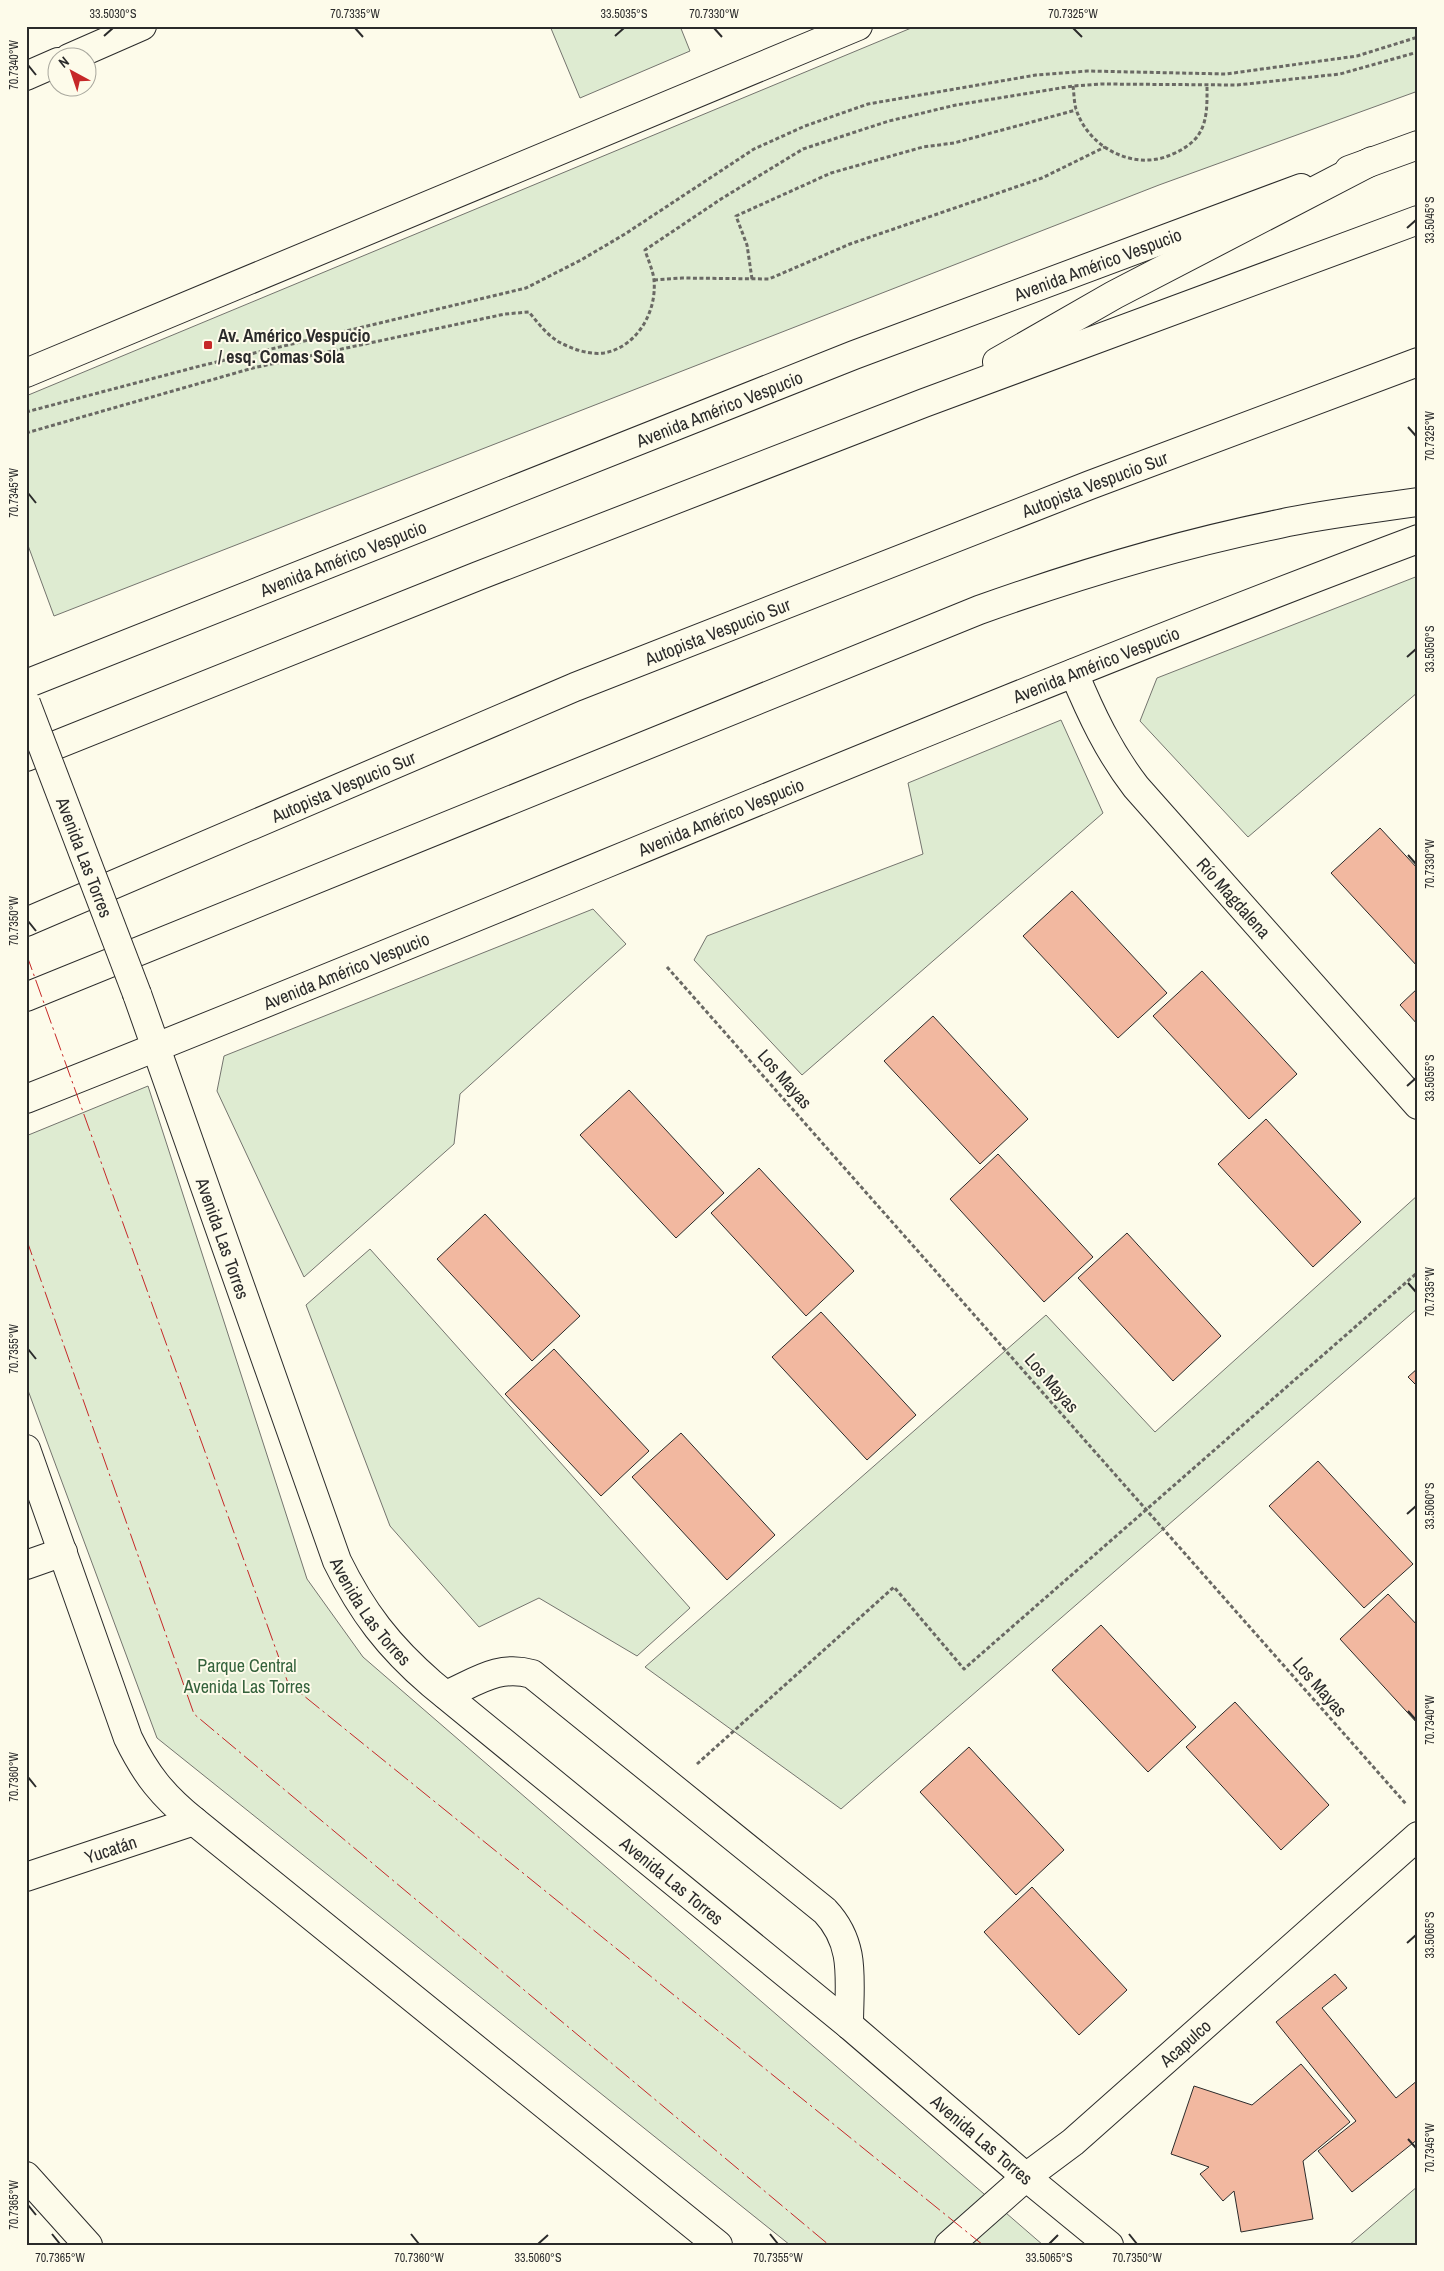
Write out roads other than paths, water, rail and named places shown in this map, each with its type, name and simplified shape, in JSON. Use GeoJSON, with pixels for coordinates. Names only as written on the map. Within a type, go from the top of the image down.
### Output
{"type":"FeatureCollection","features":[{"type":"Feature","properties":{"kind":"main road"},"geometry":{"type":"LineString","coordinates":[[92,48],[142,26]]}},
{"type":"Feature","properties":{"kind":"main road"},"geometry":{"type":"LineString","coordinates":[[26,373],[858,26]]}},
{"type":"Feature","properties":{"kind":"main road"},"geometry":{"type":"LineString","coordinates":[[26,76],[48,66]]}},
{"type":"Feature","properties":{"kind":"main road","name":"Avenida Américo Vespucio"},"geometry":{"type":"LineString","coordinates":[[26,684],[845,359],[1418,145]]}},
{"type":"Feature","properties":{"kind":"main road"},"geometry":{"type":"LineString","coordinates":[[924,403],[1114,295],[1372,161]]}},
{"type":"Feature","properties":{"kind":"main road"},"geometry":{"type":"LineString","coordinates":[[26,757],[468,580],[924,403],[1418,220]]}},
{"type":"Feature","properties":{"kind":"main road","name":"Autopista Vespucio Sur"},"geometry":{"type":"LineString","coordinates":[[26,922],[575,687],[1090,485],[1418,362]]}},
{"type":"Feature","properties":{"kind":"main road"},"geometry":{"type":"LineString","coordinates":[[26,997],[987,607],[1131,560],[1216,538],[1281,523],[1418,502]]}},
{"type":"Feature","properties":{"kind":"main road","name":"Avenida Américo Vespucio"},"geometry":{"type":"LineString","coordinates":[[26,1099],[156,1048],[1074,673],[1253,601],[1418,539]]}},
{"type":"Feature","properties":{"kind":"main road","name":"Río Magdalena"},"geometry":{"type":"LineString","coordinates":[[1074,673],[1088,708],[1106,742],[1136,787],[1418,1105]]}},
{"type":"Feature","properties":{"kind":"main road","name":"Avenida Las Torres"},"geometry":{"type":"LineString","coordinates":[[26,703],[137,994],[337,1562],[351,1590],[387,1641],[408,1664],[849,2025],[1026,2177],[1109,2245]]}},
{"type":"Feature","properties":{"kind":"main road"},"geometry":{"type":"LineString","coordinates":[[26,1449],[125,1729],[138,1758],[160,1790],[194,1821],[718,2245]]}},
{"type":"Feature","properties":{"kind":"main road"},"geometry":{"type":"LineString","coordinates":[[26,1565],[63,1552]]}},
{"type":"Feature","properties":{"kind":"main road"},"geometry":{"type":"LineString","coordinates":[[446,1695],[498,1672],[519,1670],[532,1674],[672,1786],[835,1922],[842,1933],[849,1958],[849,2025]]}},
{"type":"Feature","properties":{"kind":"main road","name":"Yucatán"},"geometry":{"type":"LineString","coordinates":[[26,1877],[194,1821]]}},
{"type":"Feature","properties":{"kind":"main road","name":"Acapulco"},"geometry":{"type":"LineString","coordinates":[[949,2245],[1026,2177],[1073,2142],[1414,1823]]}},
{"type":"Feature","properties":{"kind":"main road"},"geometry":{"type":"LineString","coordinates":[[26,2176],[88,2245]]}},
{"type":"Feature","properties":{"kind":"place","name":"Av. Américo Vespucio / esq. Comas Sola"},"geometry":{"type":"Point","coordinates":[208,345]}},
{"type":"Feature","properties":{"kind":"park label","name":"Parque Central Avenida Las Torres"},"geometry":{"type":"Point","coordinates":[247,1675]}}]}
